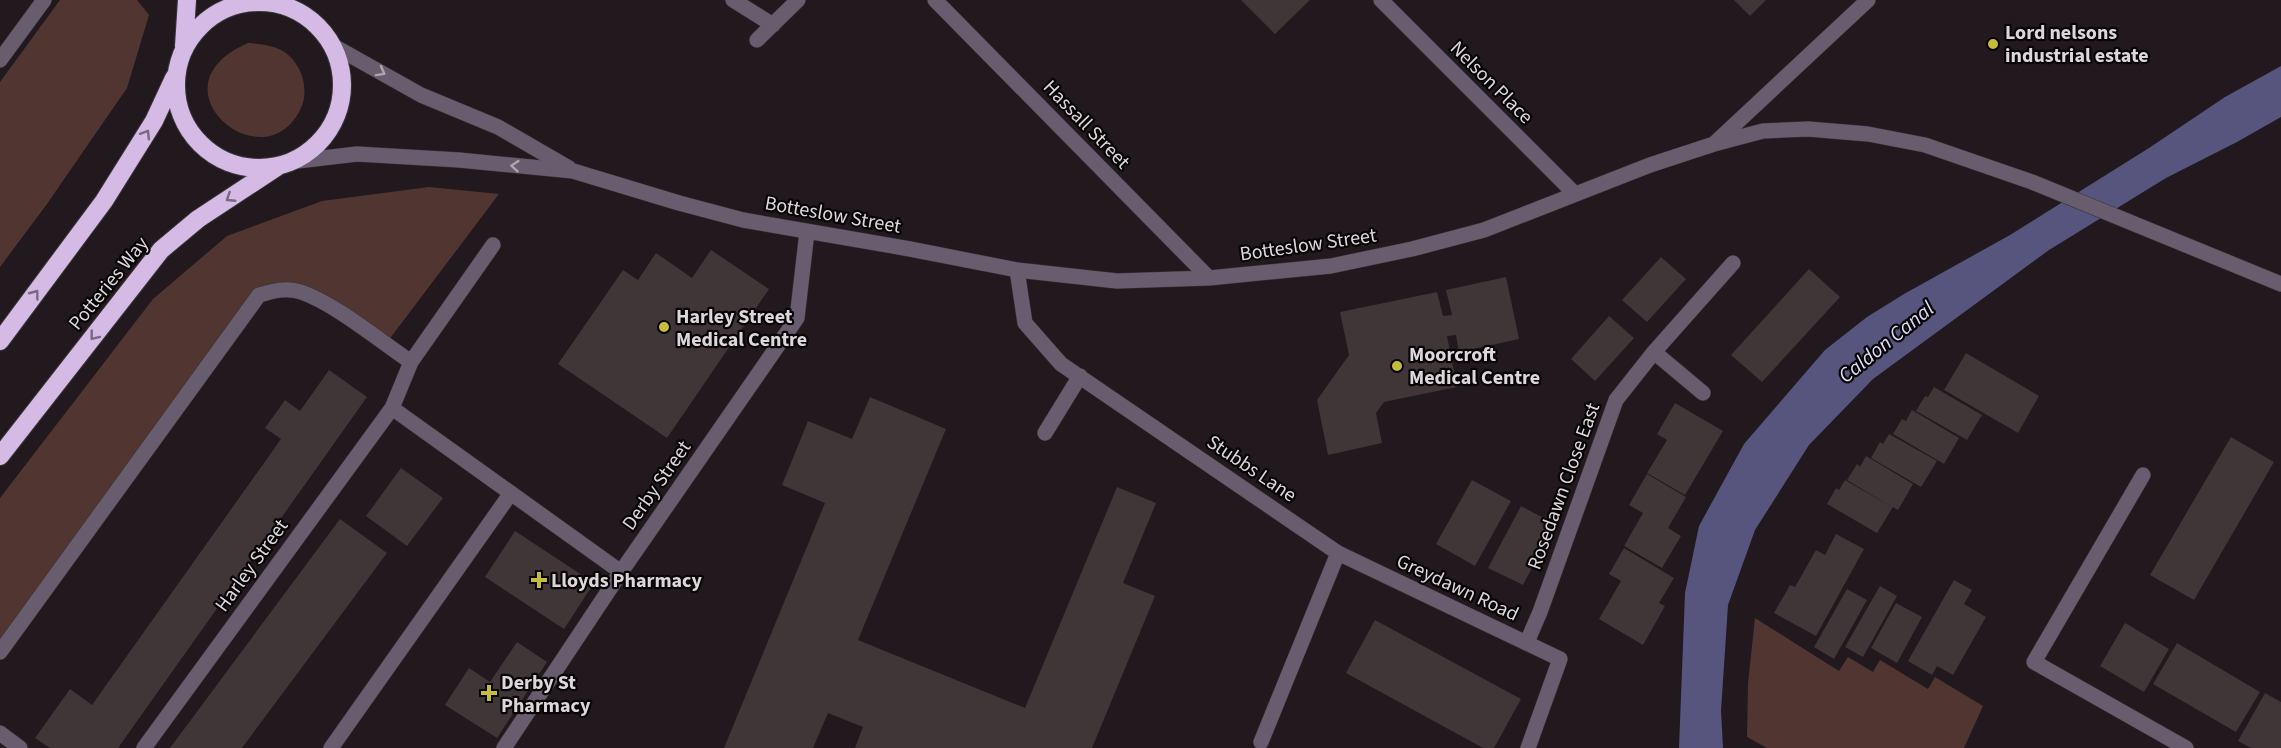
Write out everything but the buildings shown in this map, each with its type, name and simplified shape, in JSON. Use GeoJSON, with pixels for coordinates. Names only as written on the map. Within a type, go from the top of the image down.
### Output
{"type":"FeatureCollection","features":[{"type":"Feature","properties":{"kind":"highway"},"geometry":{"type":"LineString","coordinates":[[0,341],[104,201],[154,121],[175,75],[183,47],[187,0]]}},
{"type":"Feature","properties":{"kind":"highway"},"geometry":{"type":"LineString","coordinates":[[175,75],[177,104],[190,134],[211,154],[250,168],[284,164],[299,158],[322,140],[337,115],[342,83],[337,54],[318,26],[306,0]]}},
{"type":"Feature","properties":{"kind":"highway"},"geometry":{"type":"LineString","coordinates":[[183,47],[198,27],[221,10],[243,2],[273,2],[294,9],[318,26]]}},
{"type":"Feature","properties":{"kind":"highway","name":"Potteries Way"},"geometry":{"type":"LineString","coordinates":[[0,456],[161,250],[198,219],[284,164]]}},
{"type":"Feature","properties":{"kind":"street"},"geometry":{"type":"LineString","coordinates":[[0,60],[44,0]]}},
{"type":"Feature","properties":{"kind":"street"},"geometry":{"type":"LineString","coordinates":[[733,0],[773,25]]}},
{"type":"Feature","properties":{"kind":"street"},"geometry":{"type":"LineString","coordinates":[[758,40],[798,0]]}},
{"type":"Feature","properties":{"kind":"street","name":"Hassall Street"},"geometry":{"type":"LineString","coordinates":[[935,0],[1209,278]]}},
{"type":"Feature","properties":{"kind":"street","name":"Nelson Place"},"geometry":{"type":"LineString","coordinates":[[1381,0],[1575,194]]}},
{"type":"Feature","properties":{"kind":"street"},"geometry":{"type":"LineString","coordinates":[[1714,144],[1860,3]]}},
{"type":"Feature","properties":{"kind":"street","name":"Botteslow Street"},"geometry":{"type":"LineString","coordinates":[[330,44],[421,95],[498,127],[573,171]]}},
{"type":"Feature","properties":{"kind":"street","name":"Botteslow Street"},"geometry":{"type":"LineString","coordinates":[[284,164],[357,154],[459,160],[573,171],[743,220],[1017,270],[1117,281],[1209,278],[1331,266],[1412,249],[1484,230],[1650,165],[1714,144],[1763,131],[1808,129],[1868,134],[1925,144],[2032,182],[2281,284]]}},
{"type":"Feature","properties":{"kind":"street","name":"Derby Street"},"geometry":{"type":"LineString","coordinates":[[504,748],[621,572],[797,318],[807,232]]}},
{"type":"Feature","properties":{"kind":"street","name":"Harley Street"},"geometry":{"type":"LineString","coordinates":[[144,748],[392,408],[411,362],[493,244]]}},
{"type":"Feature","properties":{"kind":"street","name":"Rosedawn Close East"},"geometry":{"type":"LineString","coordinates":[[1527,642],[1540,612],[1616,400],[1654,352],[1733,263]]}},
{"type":"Feature","properties":{"kind":"street","name":"Stubbs Lane"},"geometry":{"type":"LineString","coordinates":[[1017,270],[1025,323],[1061,364],[1338,553]]}},
{"type":"Feature","properties":{"kind":"street"},"geometry":{"type":"LineString","coordinates":[[0,652],[259,295],[279,289],[299,291],[326,304],[411,362]]}},
{"type":"Feature","properties":{"kind":"street"},"geometry":{"type":"LineString","coordinates":[[1654,352],[1703,393]]}},
{"type":"Feature","properties":{"kind":"street"},"geometry":{"type":"LineString","coordinates":[[1045,433],[1080,376]]}},
{"type":"Feature","properties":{"kind":"street"},"geometry":{"type":"LineString","coordinates":[[392,408],[621,572]]}},
{"type":"Feature","properties":{"kind":"street"},"geometry":{"type":"LineString","coordinates":[[2143,475],[2034,662],[2186,748]]}},
{"type":"Feature","properties":{"kind":"street"},"geometry":{"type":"LineString","coordinates":[[331,748],[511,493]]}},
{"type":"Feature","properties":{"kind":"street"},"geometry":{"type":"LineString","coordinates":[[1261,742],[1338,553]]}},
{"type":"Feature","properties":{"kind":"street","name":"Greydawn Road"},"geometry":{"type":"LineString","coordinates":[[1338,553],[1560,658],[1528,748]]}},
{"type":"Feature","properties":{"kind":"street"},"geometry":{"type":"LineString","coordinates":[[0,733],[20,748]]}},
{"type":"Feature","properties":{"kind":"shaded area"},"geometry":{"type":"Polygon","coordinates":[[[60,0],[137,0],[149,15],[127,88],[47,204],[0,267],[0,82],[60,0]]]}},
{"type":"Feature","properties":{"kind":"shaded area"},"geometry":{"type":"Polygon","coordinates":[[[248,43],[270,46],[283,51],[295,62],[304,85],[304,101],[301,108],[284,129],[263,137],[242,133],[223,121],[210,103],[208,83],[220,62],[248,43]]]}},
{"type":"Feature","properties":{"kind":"shaded area"},"geometry":{"type":"Polygon","coordinates":[[[429,187],[499,194],[385,345],[299,291],[259,295],[0,652],[0,498],[153,299],[227,236],[322,201],[429,187]]]}},
{"type":"Feature","properties":{"kind":"shaded area"},"geometry":{"type":"Polygon","coordinates":[[[1755,618],[1839,671],[1848,657],[1873,672],[1880,660],[1928,689],[1935,677],[1983,706],[1964,748],[1767,748],[1747,737],[1748,683],[1755,618]]]}},
{"type":"Feature","properties":{"kind":"water","name":"Caldon Canal"},"geometry":{"type":"Polygon","coordinates":[[[2281,66],[2281,117],[2166,178],[2049,250],[1873,379],[1809,445],[1755,530],[1728,605],[1721,711],[1723,748],[1679,748],[1685,593],[1699,526],[1744,444],[1825,350],[1867,317],[2010,235],[2149,148],[2225,97],[2281,66]]]}},
{"type":"Feature","properties":{"kind":"place","name":"Lord nelsons industrial estate"},"geometry":{"type":"Point","coordinates":[1993,44]}},
{"type":"Feature","properties":{"kind":"place","name":"Harley Street Medical Centre"},"geometry":{"type":"Point","coordinates":[664,327]}},
{"type":"Feature","properties":{"kind":"place","name":"Moorcroft Medical Centre"},"geometry":{"type":"Point","coordinates":[1397,366]}},
{"type":"Feature","properties":{"kind":"place","name":"Lloyds Pharmacy"},"geometry":{"type":"Point","coordinates":[539,580]}},
{"type":"Feature","properties":{"kind":"place","name":"Derby St Pharmacy"},"geometry":{"type":"Point","coordinates":[489,693]}}]}
